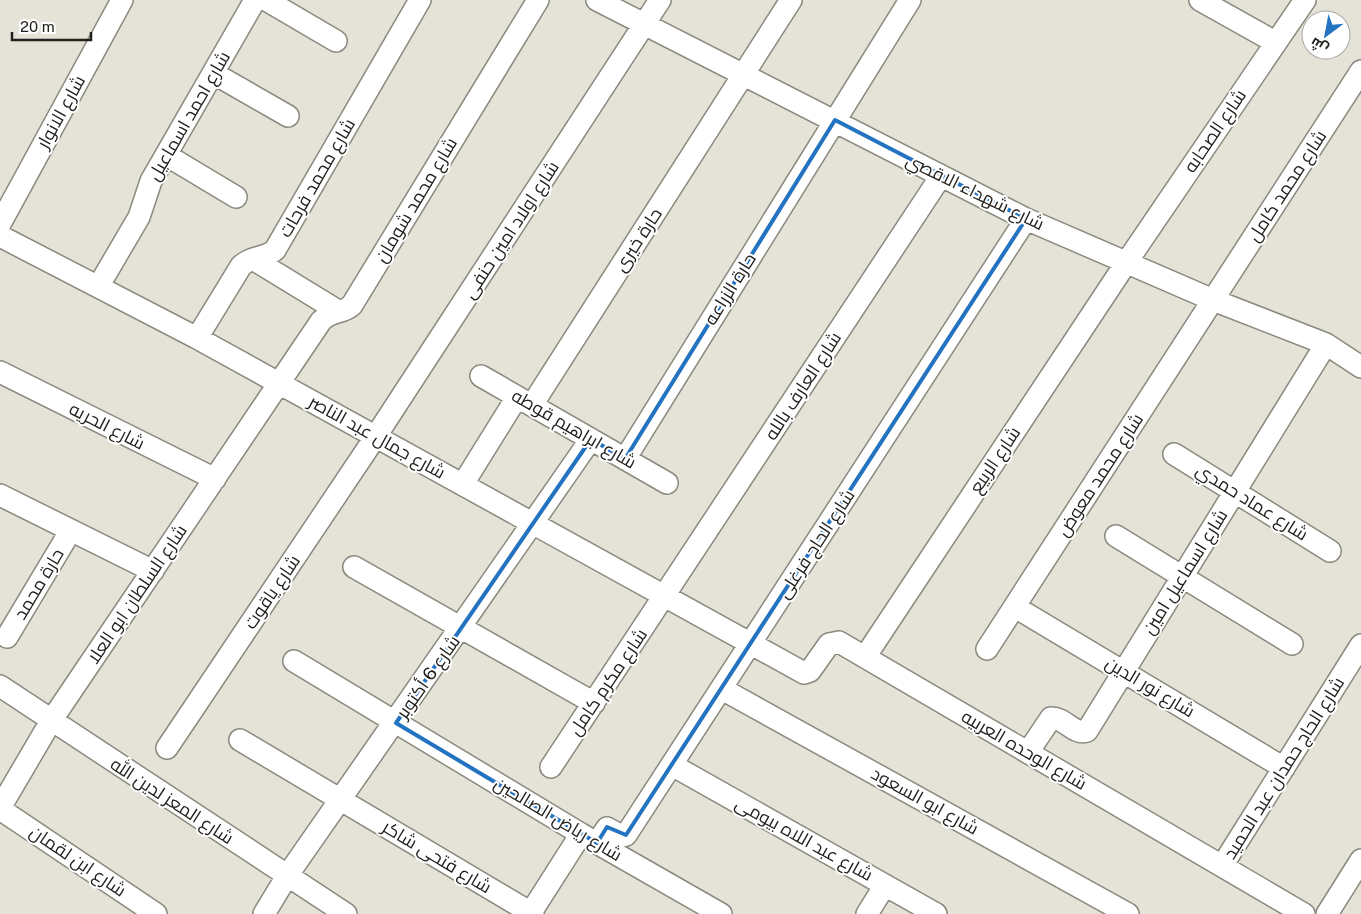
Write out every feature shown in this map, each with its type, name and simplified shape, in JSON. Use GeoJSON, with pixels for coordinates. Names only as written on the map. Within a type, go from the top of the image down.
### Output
{"type":"FeatureCollection","features":[{"type":"Feature","properties":{"kind":"street","name":"شارع الانوار"},"geometry":{"type":"LineString","coordinates":[[0,224],[122,0]]}},
{"type":"Feature","properties":{"kind":"street","name":"شارع احمد اسماعيل"},"geometry":{"type":"LineString","coordinates":[[98,287],[139,218],[151,181],[255,0]]}},
{"type":"Feature","properties":{"kind":"street"},"geometry":{"type":"LineString","coordinates":[[266,0],[336,41]]}},
{"type":"Feature","properties":{"kind":"street","name":"شارع محمد فرحات"},"geometry":{"type":"LineString","coordinates":[[197,338],[241,266],[253,258],[266,256],[275,250],[420,0]]}},
{"type":"Feature","properties":{"kind":"street","name":"شارع محمد شومان"},"geometry":{"type":"LineString","coordinates":[[279,384],[322,320],[328,314],[346,310],[352,304],[538,0]]}},
{"type":"Feature","properties":{"kind":"street","name":"شارع شهداء الاقصي"},"geometry":{"type":"LineString","coordinates":[[597,0],[1026,219],[1213,300],[1326,344],[1361,367]]}},
{"type":"Feature","properties":{"kind":"street","name":"شارع اولاد امين حنفى"},"geometry":{"type":"LineString","coordinates":[[376,436],[660,0]]}},
{"type":"Feature","properties":{"kind":"street","name":"حارة خيرى"},"geometry":{"type":"LineString","coordinates":[[463,484],[525,401],[744,74],[791,0]]}},
{"type":"Feature","properties":{"kind":"street","name":"حارة الزراعه"},"geometry":{"type":"LineString","coordinates":[[625,459],[910,0]]}},
{"type":"Feature","properties":{"kind":"street"},"geometry":{"type":"LineString","coordinates":[[1200,0],[1274,42]]}},
{"type":"Feature","properties":{"kind":"street","name":"شارع الصحابه"},"geometry":{"type":"LineString","coordinates":[[1126,263],[1274,42],[1305,0]]}},
{"type":"Feature","properties":{"kind":"street","name":"شارع محمد كامل"},"geometry":{"type":"LineString","coordinates":[[1213,300],[1361,71]]}},
{"type":"Feature","properties":{"kind":"street"},"geometry":{"type":"LineString","coordinates":[[213,73],[288,116]]}},
{"type":"Feature","properties":{"kind":"street"},"geometry":{"type":"LineString","coordinates":[[166,155],[236,197]]}},
{"type":"Feature","properties":{"kind":"street","name":"شارع العارف بالله"},"geometry":{"type":"LineString","coordinates":[[666,596],[941,176]]}},
{"type":"Feature","properties":{"kind":"street","name":"شارع الحاج فرغلى"},"geometry":{"type":"LineString","coordinates":[[589,838],[607,828],[622,836],[626,836],[1026,219]]}},
{"type":"Feature","properties":{"kind":"street","name":"شارع جمال عبد الناصر"},"geometry":{"type":"LineString","coordinates":[[0,236],[197,338],[751,644]]}},
{"type":"Feature","properties":{"kind":"street"},"geometry":{"type":"LineString","coordinates":[[253,258],[338,311]]}},
{"type":"Feature","properties":{"kind":"street","name":"شارع الربيع"},"geometry":{"type":"LineString","coordinates":[[865,657],[1126,263]]}},
{"type":"Feature","properties":{"kind":"street","name":"شارع محمد معوض"},"geometry":{"type":"LineString","coordinates":[[987,649],[1213,300]]}},
{"type":"Feature","properties":{"kind":"street","name":"شارع اسماعيل امين"},"geometry":{"type":"LineString","coordinates":[[1028,752],[1051,718],[1056,718],[1080,732],[1087,731],[1326,344]]}},
{"type":"Feature","properties":{"kind":"street","name":"شارع الحريه"},"geometry":{"type":"LineString","coordinates":[[0,372],[215,480]]}},
{"type":"Feature","properties":{"kind":"street","name":"شارع ابراهيم قوطه"},"geometry":{"type":"LineString","coordinates":[[481,376],[667,482]]}},
{"type":"Feature","properties":{"kind":"street","name":"شارع السلطان ابو العلا"},"geometry":{"type":"LineString","coordinates":[[0,808],[51,721],[279,384]]}},
{"type":"Feature","properties":{"kind":"street","name":"شارع ياقوت"},"geometry":{"type":"LineString","coordinates":[[167,748],[376,436]]}},
{"type":"Feature","properties":{"kind":"street","name":"شارع 6 أكتوبر"},"geometry":{"type":"LineString","coordinates":[[264,914],[287,876],[396,723],[592,440]]}},
{"type":"Feature","properties":{"kind":"street","name":"شارع عماد حمدي"},"geometry":{"type":"LineString","coordinates":[[1174,454],[1330,551]]}},
{"type":"Feature","properties":{"kind":"street"},"geometry":{"type":"LineString","coordinates":[[0,495],[153,571]]}},
{"type":"Feature","properties":{"kind":"street","name":"حارة محمد"},"geometry":{"type":"LineString","coordinates":[[7,637],[71,530]]}},
{"type":"Feature","properties":{"kind":"street"},"geometry":{"type":"LineString","coordinates":[[1116,536],[1292,644]]}},
{"type":"Feature","properties":{"kind":"street"},"geometry":{"type":"LineString","coordinates":[[354,567],[594,703]]}},
{"type":"Feature","properties":{"kind":"street","name":"شارع مكرم كامل"},"geometry":{"type":"LineString","coordinates":[[551,767],[666,596]]}},
{"type":"Feature","properties":{"kind":"street","name":"شارع نور الدين"},"geometry":{"type":"LineString","coordinates":[[1015,607],[1284,768]]}},
{"type":"Feature","properties":{"kind":"street","name":"شارع الوحده العربيه"},"geometry":{"type":"LineString","coordinates":[[751,644],[805,673],[810,672],[832,642],[839,642],[1304,914]]}},
{"type":"Feature","properties":{"kind":"street","name":"شارع الحاج حمدان عبد الحميد"},"geometry":{"type":"LineString","coordinates":[[1222,866],[1361,645]]}},
{"type":"Feature","properties":{"kind":"street","name":"شارع رياض الصالحين"},"geometry":{"type":"LineString","coordinates":[[294,661],[589,838],[721,914]]}},
{"type":"Feature","properties":{"kind":"street","name":"شارع المعز لدين الله"},"geometry":{"type":"LineString","coordinates":[[0,686],[346,914]]}},
{"type":"Feature","properties":{"kind":"street","name":"شارع ابو السعود"},"geometry":{"type":"LineString","coordinates":[[722,689],[1128,914]]}},
{"type":"Feature","properties":{"kind":"street","name":"شارع فتحى شاكر"},"geometry":{"type":"LineString","coordinates":[[240,740],[531,914]]}},
{"type":"Feature","properties":{"kind":"street","name":"شارع عبد اللاه بيومى"},"geometry":{"type":"LineString","coordinates":[[672,765],[936,914]]}},
{"type":"Feature","properties":{"kind":"street","name":"شارع ابن لقمان"},"geometry":{"type":"LineString","coordinates":[[0,808],[156,914]]}},
{"type":"Feature","properties":{"kind":"street"},"geometry":{"type":"LineString","coordinates":[[531,914],[589,838]]}},
{"type":"Feature","properties":{"kind":"street"},"geometry":{"type":"LineString","coordinates":[[1327,914],[1361,860]]}},
{"type":"Feature","properties":{"kind":"street"},"geometry":{"type":"LineString","coordinates":[[867,914],[885,885]]}},
{"type":"Feature","properties":{"kind":"highlighted area"},"geometry":{"type":"Polygon","coordinates":[[[835,120],[1026,219],[626,835],[607,827],[597,843],[396,723],[591,439],[625,459],[835,120]]]}}]}
